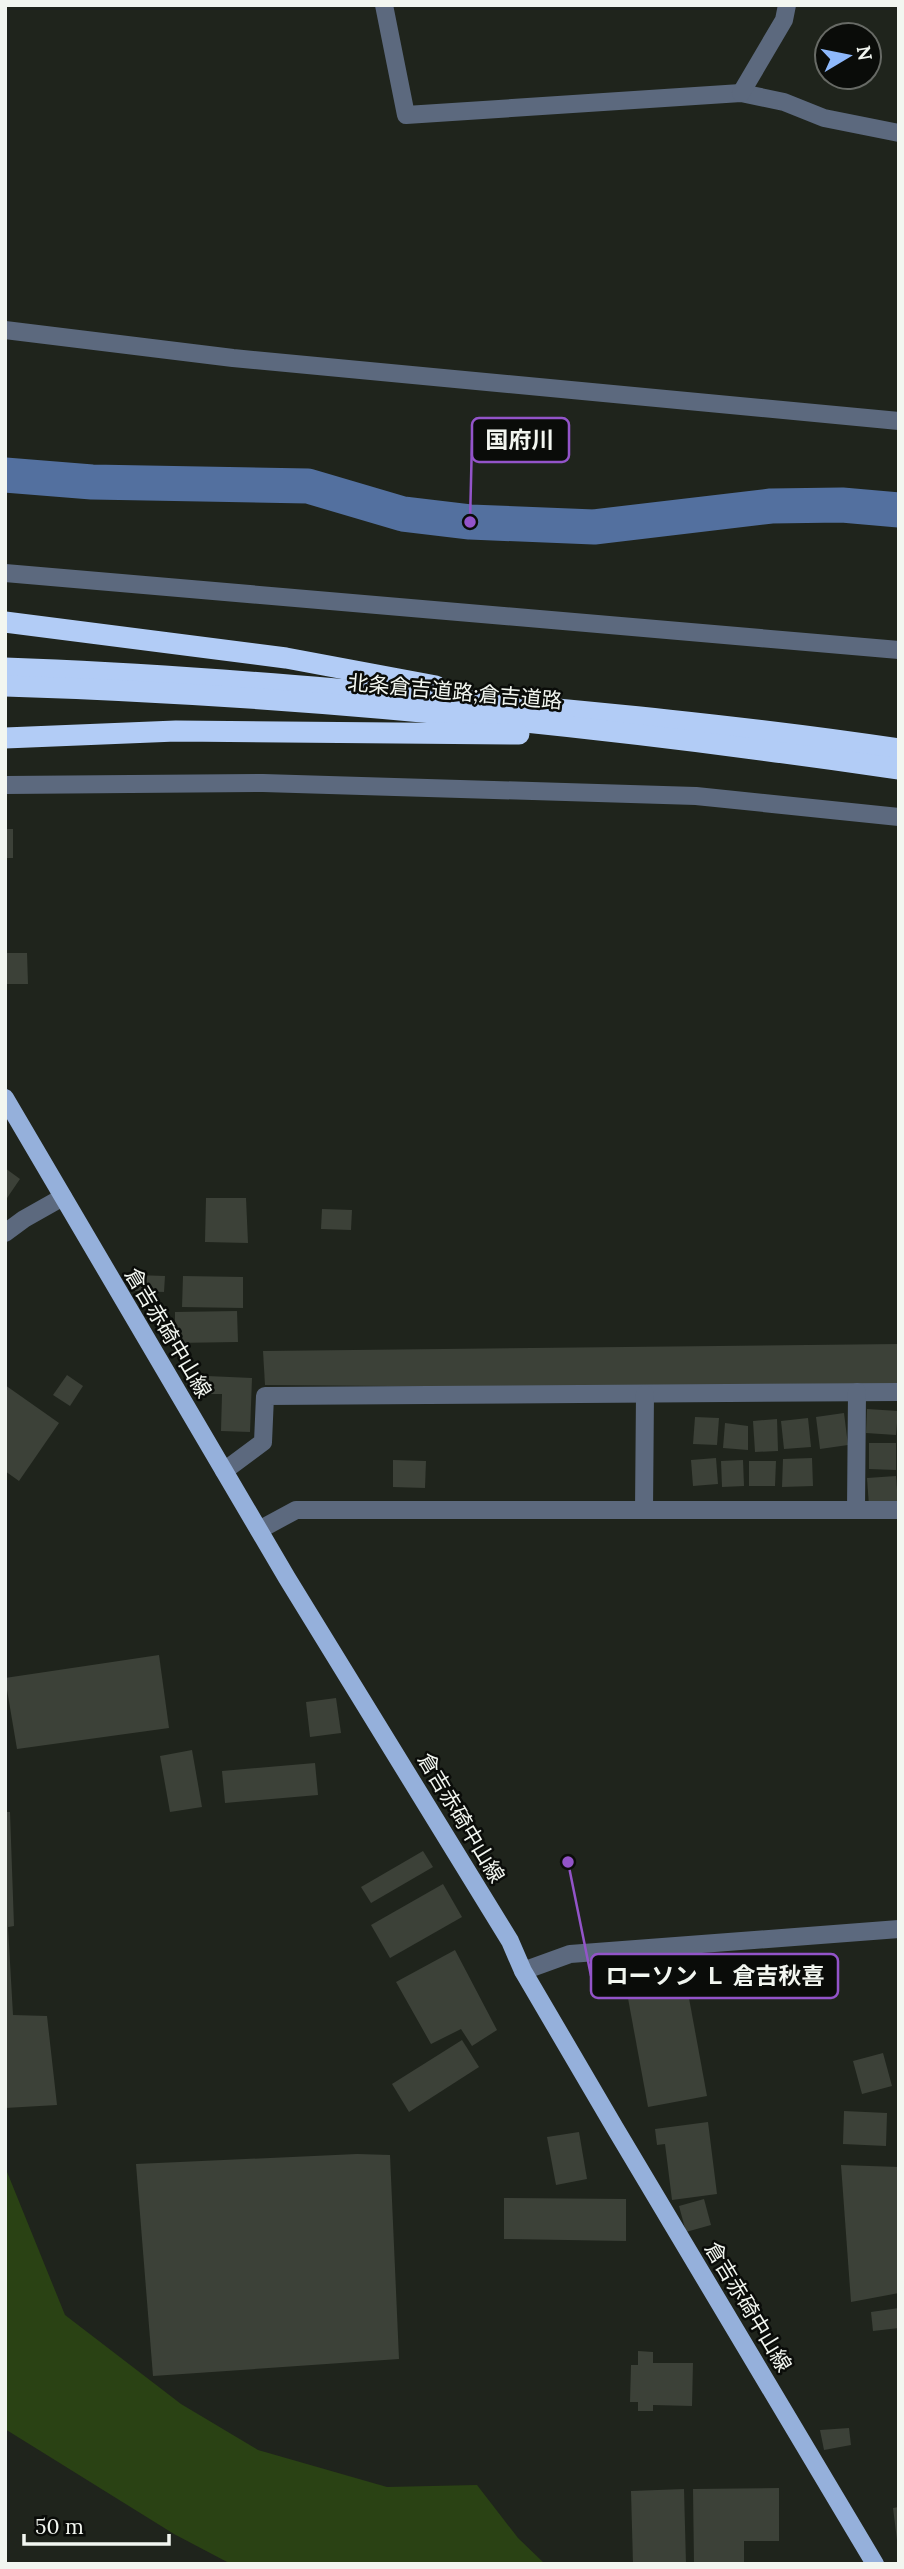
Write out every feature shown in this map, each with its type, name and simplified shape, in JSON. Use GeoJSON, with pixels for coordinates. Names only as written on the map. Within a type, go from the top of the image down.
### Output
{"type":"FeatureCollection","features":[{"type":"Feature","properties":{"kind":"highway"},"geometry":{"type":"LineString","coordinates":[[5,622],[286,659],[567,709]]}},
{"type":"Feature","properties":{"kind":"highway","name":"北条倉吉道路;倉吉道路"},"geometry":{"type":"LineString","coordinates":[[5,668],[317,688],[567,709],[745,726],[899,749]]}},
{"type":"Feature","properties":{"kind":"highway","name":"北条倉吉道路;倉吉道路"},"geometry":{"type":"LineString","coordinates":[[5,686],[418,711],[668,738],[899,769]]}},
{"type":"Feature","properties":{"kind":"highway"},"geometry":{"type":"LineString","coordinates":[[5,737],[176,731],[379,731],[668,738]]}},
{"type":"Feature","properties":{"kind":"main road","name":"倉吉赤碕中山線"},"geometry":{"type":"LineString","coordinates":[[5,1098],[259,1530],[510,1941],[523,1971],[875,2564]]}},
{"type":"Feature","properties":{"kind":"street"},"geometry":{"type":"LineString","coordinates":[[384,5],[406,116],[741,93],[784,102],[824,118],[899,132]]}},
{"type":"Feature","properties":{"kind":"street"},"geometry":{"type":"LineString","coordinates":[[741,93],[784,20],[787,5]]}},
{"type":"Feature","properties":{"kind":"street"},"geometry":{"type":"LineString","coordinates":[[5,330],[273,363],[899,421]]}},
{"type":"Feature","properties":{"kind":"street"},"geometry":{"type":"LineString","coordinates":[[5,573],[899,650]]}},
{"type":"Feature","properties":{"kind":"street"},"geometry":{"type":"LineString","coordinates":[[5,785],[263,783],[695,796],[899,817]]}},
{"type":"Feature","properties":{"kind":"street"},"geometry":{"type":"LineString","coordinates":[[5,1233],[63,1197]]}},
{"type":"Feature","properties":{"kind":"street"},"geometry":{"type":"LineString","coordinates":[[856,1510],[857,1392]]}},
{"type":"Feature","properties":{"kind":"street"},"geometry":{"type":"LineString","coordinates":[[224,1471],[263,1442],[265,1396],[899,1392]]}},
{"type":"Feature","properties":{"kind":"street"},"geometry":{"type":"LineString","coordinates":[[645,1394],[645,1510]]}},
{"type":"Feature","properties":{"kind":"street"},"geometry":{"type":"LineString","coordinates":[[259,1530],[296,1510],[899,1510]]}},
{"type":"Feature","properties":{"kind":"street"},"geometry":{"type":"LineString","coordinates":[[523,1971],[570,1954],[899,1929]]}},
{"type":"Feature","properties":{"kind":"green space"},"geometry":{"type":"Polygon","coordinates":[[[5,2167],[65,2315],[181,2404],[258,2450],[387,2487],[477,2485],[518,2538],[545,2564],[231,2564],[174,2534],[5,2429],[5,2167]]]}},
{"type":"Feature","properties":{"kind":"building"},"geometry":{"type":"Polygon","coordinates":[[[5,829],[13,829],[13,858],[5,858],[5,829]]]}},
{"type":"Feature","properties":{"kind":"building"},"geometry":{"type":"Polygon","coordinates":[[[5,953],[27,953],[28,984],[5,984],[5,953]]]}},
{"type":"Feature","properties":{"kind":"building"},"geometry":{"type":"Polygon","coordinates":[[[5,1168],[20,1179],[5,1201],[5,1168]]]}},
{"type":"Feature","properties":{"kind":"building"},"geometry":{"type":"Polygon","coordinates":[[[206,1198],[246,1198],[248,1243],[205,1242],[206,1198]]]}},
{"type":"Feature","properties":{"kind":"building"},"geometry":{"type":"Polygon","coordinates":[[[322,1209],[352,1210],[351,1230],[321,1229],[322,1209]]]}},
{"type":"Feature","properties":{"kind":"building"},"geometry":{"type":"Polygon","coordinates":[[[135,1275],[165,1276],[164,1292],[135,1291],[135,1275]]]}},
{"type":"Feature","properties":{"kind":"building"},"geometry":{"type":"Polygon","coordinates":[[[183,1276],[243,1277],[243,1308],[182,1307],[183,1276]]]}},
{"type":"Feature","properties":{"kind":"building"},"geometry":{"type":"Polygon","coordinates":[[[237,1311],[238,1342],[175,1343],[175,1312],[237,1311]]]}},
{"type":"Feature","properties":{"kind":"building"},"geometry":{"type":"Polygon","coordinates":[[[899,1344],[899,1390],[265,1385],[263,1351],[899,1344]]]}},
{"type":"Feature","properties":{"kind":"building"},"geometry":{"type":"Polygon","coordinates":[[[67,1375],[83,1386],[70,1406],[53,1395],[67,1375]]]}},
{"type":"Feature","properties":{"kind":"building"},"geometry":{"type":"Polygon","coordinates":[[[207,1376],[252,1378],[250,1432],[221,1431],[222,1394],[206,1394],[207,1376]]]}},
{"type":"Feature","properties":{"kind":"building"},"geometry":{"type":"Polygon","coordinates":[[[5,1385],[59,1423],[19,1481],[5,1471],[5,1385]]]}},
{"type":"Feature","properties":{"kind":"building"},"geometry":{"type":"Polygon","coordinates":[[[867,1409],[898,1411],[896,1435],[866,1433],[867,1409]]]}},
{"type":"Feature","properties":{"kind":"building"},"geometry":{"type":"Polygon","coordinates":[[[844,1413],[848,1445],[820,1449],[816,1417],[844,1413]]]}},
{"type":"Feature","properties":{"kind":"building"},"geometry":{"type":"Polygon","coordinates":[[[695,1417],[719,1418],[717,1445],[693,1444],[695,1417]]]}},
{"type":"Feature","properties":{"kind":"building"},"geometry":{"type":"Polygon","coordinates":[[[808,1418],[811,1447],[784,1449],[781,1421],[808,1418]]]}},
{"type":"Feature","properties":{"kind":"building"},"geometry":{"type":"Polygon","coordinates":[[[777,1419],[778,1451],[755,1452],[753,1421],[777,1419]]]}},
{"type":"Feature","properties":{"kind":"building"},"geometry":{"type":"Polygon","coordinates":[[[725,1423],[748,1426],[748,1450],[723,1448],[725,1423]]]}},
{"type":"Feature","properties":{"kind":"building"},"geometry":{"type":"Polygon","coordinates":[[[869,1443],[896,1443],[896,1470],[869,1469],[869,1443]]]}},
{"type":"Feature","properties":{"kind":"building"},"geometry":{"type":"Polygon","coordinates":[[[716,1458],[718,1484],[693,1486],[691,1460],[716,1458]]]}},
{"type":"Feature","properties":{"kind":"building"},"geometry":{"type":"Polygon","coordinates":[[[812,1458],[813,1486],[782,1487],[783,1459],[812,1458]]]}},
{"type":"Feature","properties":{"kind":"building"},"geometry":{"type":"Polygon","coordinates":[[[393,1460],[426,1461],[425,1488],[393,1487],[393,1460]]]}},
{"type":"Feature","properties":{"kind":"building"},"geometry":{"type":"Polygon","coordinates":[[[743,1460],[744,1486],[722,1487],[721,1461],[743,1460]]]}},
{"type":"Feature","properties":{"kind":"building"},"geometry":{"type":"Polygon","coordinates":[[[749,1461],[776,1461],[775,1486],[749,1486],[749,1461]]]}},
{"type":"Feature","properties":{"kind":"building"},"geometry":{"type":"Polygon","coordinates":[[[896,1476],[898,1504],[869,1506],[867,1478],[896,1476]]]}},
{"type":"Feature","properties":{"kind":"building"},"geometry":{"type":"Polygon","coordinates":[[[159,1655],[169,1728],[17,1749],[5,1678],[159,1655]]]}},
{"type":"Feature","properties":{"kind":"building"},"geometry":{"type":"Polygon","coordinates":[[[336,1698],[341,1733],[310,1737],[306,1702],[336,1698]]]}},
{"type":"Feature","properties":{"kind":"building"},"geometry":{"type":"Polygon","coordinates":[[[192,1750],[202,1807],[170,1812],[160,1756],[192,1750]]]}},
{"type":"Feature","properties":{"kind":"building"},"geometry":{"type":"Polygon","coordinates":[[[315,1763],[318,1795],[225,1803],[222,1771],[315,1763]]]}},
{"type":"Feature","properties":{"kind":"building"},"geometry":{"type":"Polygon","coordinates":[[[5,1812],[10,1812],[14,1926],[8,1927],[13,2015],[47,2016],[57,2105],[5,2108],[5,1812]]]}},
{"type":"Feature","properties":{"kind":"building"},"geometry":{"type":"Polygon","coordinates":[[[423,1851],[433,1867],[371,1903],[361,1887],[423,1851]]]}},
{"type":"Feature","properties":{"kind":"building"},"geometry":{"type":"Polygon","coordinates":[[[443,1884],[462,1917],[390,1958],[371,1925],[443,1884]]]}},
{"type":"Feature","properties":{"kind":"building"},"geometry":{"type":"Polygon","coordinates":[[[455,1950],[497,2030],[472,2046],[461,2029],[431,2044],[396,1982],[455,1950]]]}},
{"type":"Feature","properties":{"kind":"building"},"geometry":{"type":"Polygon","coordinates":[[[684,1971],[707,2096],[648,2107],[625,1982],[684,1971]]]}},
{"type":"Feature","properties":{"kind":"building"},"geometry":{"type":"Polygon","coordinates":[[[462,2040],[479,2067],[409,2112],[392,2084],[462,2040]]]}},
{"type":"Feature","properties":{"kind":"building"},"geometry":{"type":"Polygon","coordinates":[[[883,2053],[892,2086],[862,2094],[853,2061],[883,2053]]]}},
{"type":"Feature","properties":{"kind":"building"},"geometry":{"type":"Polygon","coordinates":[[[844,2111],[887,2113],[886,2146],[843,2144],[844,2111]]]}},
{"type":"Feature","properties":{"kind":"building"},"geometry":{"type":"Polygon","coordinates":[[[708,2122],[717,2194],[672,2200],[665,2144],[657,2145],[655,2129],[708,2122]]]}},
{"type":"Feature","properties":{"kind":"building"},"geometry":{"type":"Polygon","coordinates":[[[579,2132],[587,2179],[556,2185],[547,2137],[579,2132]]]}},
{"type":"Feature","properties":{"kind":"building"},"geometry":{"type":"Polygon","coordinates":[[[357,2154],[390,2155],[399,2359],[153,2376],[136,2164],[357,2154]]]}},
{"type":"Feature","properties":{"kind":"building"},"geometry":{"type":"Polygon","coordinates":[[[841,2165],[899,2167],[899,2293],[851,2302],[841,2165]]]}},
{"type":"Feature","properties":{"kind":"building"},"geometry":{"type":"Polygon","coordinates":[[[504,2198],[626,2199],[626,2241],[504,2239],[504,2198]]]}},
{"type":"Feature","properties":{"kind":"building"},"geometry":{"type":"Polygon","coordinates":[[[704,2199],[711,2225],[686,2232],[679,2206],[704,2199]]]}},
{"type":"Feature","properties":{"kind":"building"},"geometry":{"type":"Polygon","coordinates":[[[899,2308],[899,2328],[873,2331],[871,2312],[899,2308]]]}},
{"type":"Feature","properties":{"kind":"building"},"geometry":{"type":"Polygon","coordinates":[[[638,2351],[653,2352],[653,2363],[693,2363],[692,2406],[653,2405],[653,2411],[638,2411],[638,2402],[630,2402],[631,2365],[638,2365],[638,2351]]]}},
{"type":"Feature","properties":{"kind":"building"},"geometry":{"type":"Polygon","coordinates":[[[849,2428],[851,2445],[824,2450],[820,2430],[849,2428]]]}},
{"type":"Feature","properties":{"kind":"building"},"geometry":{"type":"Polygon","coordinates":[[[779,2488],[779,2541],[744,2541],[744,2564],[694,2564],[693,2489],[779,2488]]]}},
{"type":"Feature","properties":{"kind":"building"},"geometry":{"type":"Polygon","coordinates":[[[684,2489],[686,2564],[633,2564],[631,2491],[684,2489]]]}},
{"type":"Feature","properties":{"kind":"building"},"geometry":{"type":"Polygon","coordinates":[[[899,2507],[899,2539],[897,2540],[893,2508],[899,2507]]]}},
{"type":"Feature","properties":{"kind":"waterway"},"geometry":{"type":"LineString","coordinates":[[5,475],[92,482],[308,486],[403,514],[470,522],[594,527],[771,506],[842,505],[899,510]]}},
{"type":"Feature","properties":{"kind":"place","name":"国府川"},"geometry":{"type":"Point","coordinates":[470,522]}},
{"type":"Feature","properties":{"kind":"place","name":"ローソン Ｌ 倉吉秋喜"},"geometry":{"type":"Point","coordinates":[568,1862]}}]}
